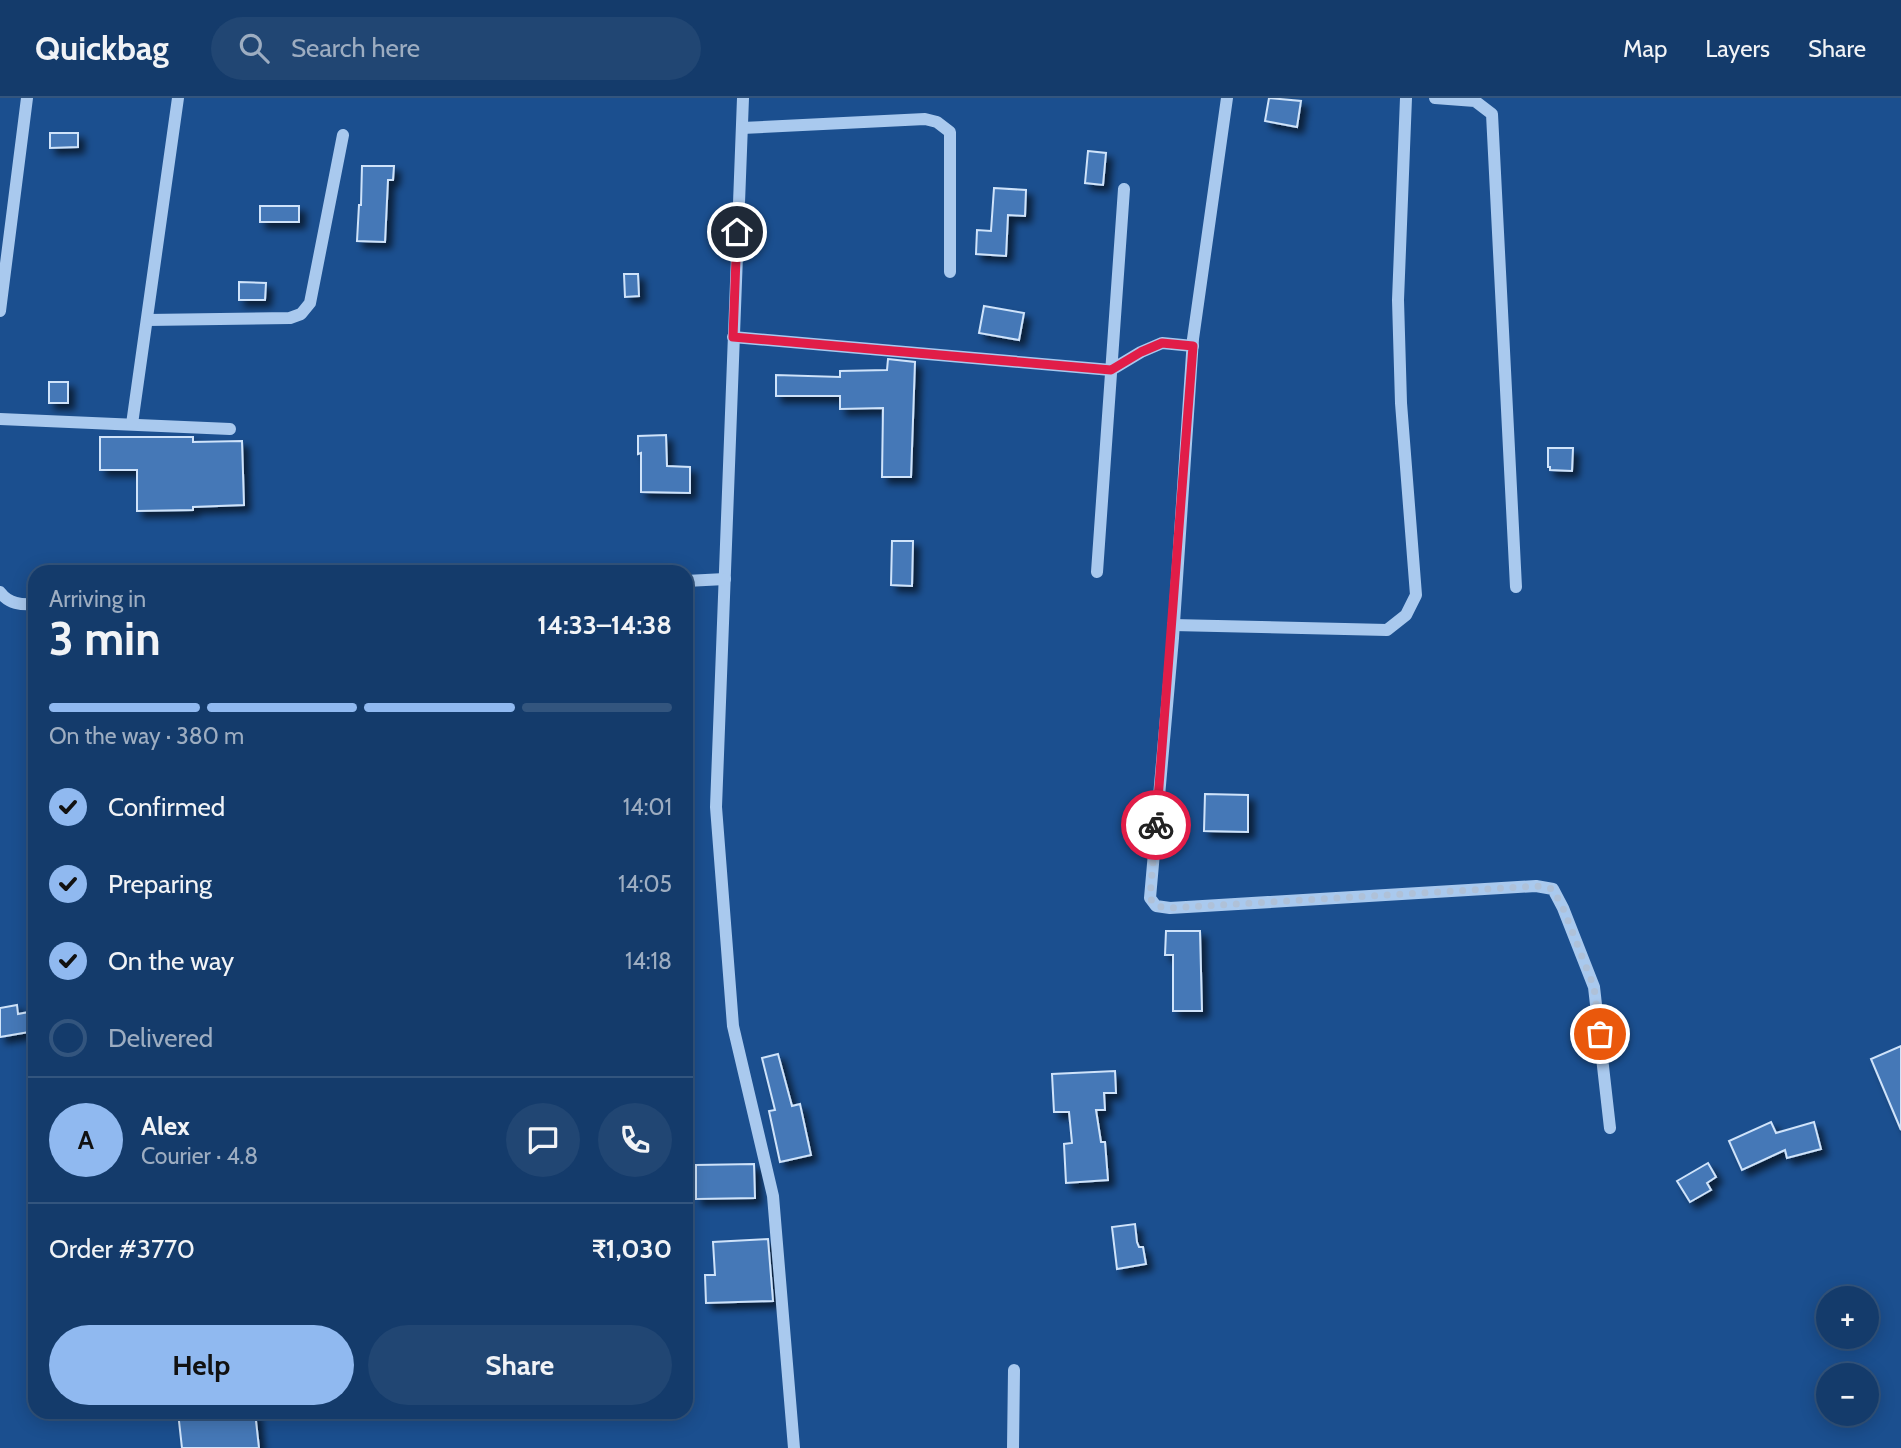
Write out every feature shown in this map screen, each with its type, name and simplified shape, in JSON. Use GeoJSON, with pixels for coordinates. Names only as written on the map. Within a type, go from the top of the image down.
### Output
{"type":"FeatureCollection","features":[{"type":"Feature","properties":{"kind":"street"},"geometry":{"type":"LineString","coordinates":[[0,311],[27,98]]}},
{"type":"Feature","properties":{"kind":"street"},"geometry":{"type":"LineString","coordinates":[[132,424],[178,98]]}},
{"type":"Feature","properties":{"kind":"street"},"geometry":{"type":"LineString","coordinates":[[743,98],[716,807],[733,1026],[773,1196],[794,1448]]}},
{"type":"Feature","properties":{"kind":"street"},"geometry":{"type":"LineString","coordinates":[[1227,98],[1193,346],[1150,898],[1156,906],[1170,908],[1536,886],[1553,889],[1594,987],[1610,1128]]}},
{"type":"Feature","properties":{"kind":"street"},"geometry":{"type":"LineString","coordinates":[[1173,625],[1387,630],[1406,615],[1416,594],[1401,403],[1398,300],[1406,98]]}},
{"type":"Feature","properties":{"kind":"street"},"geometry":{"type":"LineString","coordinates":[[1435,98],[1475,101],[1492,114],[1517,587]]}},
{"type":"Feature","properties":{"kind":"street"},"geometry":{"type":"LineString","coordinates":[[741,128],[925,119],[937,122],[950,132],[950,272]]}},
{"type":"Feature","properties":{"kind":"street"},"geometry":{"type":"LineString","coordinates":[[147,320],[290,317],[301,314],[310,303],[343,135]]}},
{"type":"Feature","properties":{"kind":"street"},"geometry":{"type":"LineString","coordinates":[[1097,572],[1124,189]]}},
{"type":"Feature","properties":{"kind":"street"},"geometry":{"type":"LineString","coordinates":[[733,337],[1111,370],[1162,343],[1193,346]]}},
{"type":"Feature","properties":{"kind":"street"},"geometry":{"type":"LineString","coordinates":[[0,419],[230,429]]}},
{"type":"Feature","properties":{"kind":"street"},"geometry":{"type":"LineString","coordinates":[[693,581],[724,579]]}},
{"type":"Feature","properties":{"kind":"street"},"geometry":{"type":"LineString","coordinates":[[0,592],[5,598],[18,604],[28,604]]}},
{"type":"Feature","properties":{"kind":"street"},"geometry":{"type":"LineString","coordinates":[[1013,1448],[1014,1370]]}},
{"type":"Feature","properties":{"kind":"building"},"geometry":{"type":"Polygon","coordinates":[[[1269,98],[1301,101],[1297,127],[1265,121],[1269,98]]]}},
{"type":"Feature","properties":{"kind":"building"},"geometry":{"type":"Polygon","coordinates":[[[50,133],[78,133],[78,147],[50,148],[50,133]]]}},
{"type":"Feature","properties":{"kind":"building"},"geometry":{"type":"Polygon","coordinates":[[[1088,151],[1106,153],[1103,185],[1085,183],[1088,151]]]}},
{"type":"Feature","properties":{"kind":"building"},"geometry":{"type":"Polygon","coordinates":[[[362,166],[394,166],[393,180],[388,180],[385,242],[357,241],[362,166]]]}},
{"type":"Feature","properties":{"kind":"building"},"geometry":{"type":"Polygon","coordinates":[[[994,188],[1026,190],[1025,216],[1008,215],[1006,256],[976,254],[977,230],[991,231],[994,188]]]}},
{"type":"Feature","properties":{"kind":"building"},"geometry":{"type":"Polygon","coordinates":[[[260,206],[299,206],[299,222],[260,222],[260,206]]]}},
{"type":"Feature","properties":{"kind":"building"},"geometry":{"type":"Polygon","coordinates":[[[624,274],[638,274],[639,296],[625,297],[624,274]]]}},
{"type":"Feature","properties":{"kind":"building"},"geometry":{"type":"Polygon","coordinates":[[[239,282],[266,283],[265,300],[239,300],[239,282]]]}},
{"type":"Feature","properties":{"kind":"building"},"geometry":{"type":"Polygon","coordinates":[[[984,306],[1024,313],[1019,340],[979,333],[984,306]]]}},
{"type":"Feature","properties":{"kind":"building"},"geometry":{"type":"Polygon","coordinates":[[[888,359],[915,362],[911,477],[882,477],[883,408],[840,409],[840,396],[776,396],[776,375],[840,377],[840,371],[887,370],[888,359]]]}},
{"type":"Feature","properties":{"kind":"building"},"geometry":{"type":"Polygon","coordinates":[[[49,382],[68,382],[68,403],[49,403],[49,382]]]}},
{"type":"Feature","properties":{"kind":"building"},"geometry":{"type":"Polygon","coordinates":[[[666,435],[667,466],[690,467],[690,493],[641,492],[638,436],[666,435]]]}},
{"type":"Feature","properties":{"kind":"building"},"geometry":{"type":"Polygon","coordinates":[[[100,437],[193,437],[193,442],[242,441],[244,505],[193,507],[193,510],[137,511],[137,470],[100,470],[100,437]]]}},
{"type":"Feature","properties":{"kind":"building"},"geometry":{"type":"Polygon","coordinates":[[[1548,448],[1573,448],[1572,471],[1550,470],[1548,448]]]}},
{"type":"Feature","properties":{"kind":"building"},"geometry":{"type":"Polygon","coordinates":[[[892,541],[913,541],[912,586],[891,585],[892,541]]]}},
{"type":"Feature","properties":{"kind":"building"},"geometry":{"type":"Polygon","coordinates":[[[1205,794],[1248,795],[1248,832],[1204,831],[1205,794]]]}},
{"type":"Feature","properties":{"kind":"building"},"geometry":{"type":"Polygon","coordinates":[[[1166,931],[1200,931],[1202,1011],[1173,1011],[1173,955],[1165,955],[1166,931]]]}},
{"type":"Feature","properties":{"kind":"building"},"geometry":{"type":"Polygon","coordinates":[[[17,1005],[18,1014],[28,1012],[28,1032],[0,1037],[0,1008],[17,1005]]]}},
{"type":"Feature","properties":{"kind":"building"},"geometry":{"type":"Polygon","coordinates":[[[1901,1046],[1901,1130],[1871,1059],[1901,1046]]]}},
{"type":"Feature","properties":{"kind":"building"},"geometry":{"type":"Polygon","coordinates":[[[778,1054],[792,1106],[800,1104],[811,1155],[780,1162],[769,1111],[775,1110],[762,1058],[778,1054]]]}},
{"type":"Feature","properties":{"kind":"building"},"geometry":{"type":"Polygon","coordinates":[[[1115,1071],[1116,1093],[1104,1093],[1105,1110],[1096,1110],[1101,1142],[1105,1142],[1108,1180],[1066,1183],[1064,1144],[1072,1143],[1069,1112],[1054,1112],[1052,1074],[1115,1071]]]}},
{"type":"Feature","properties":{"kind":"building"},"geometry":{"type":"Polygon","coordinates":[[[1771,1122],[1776,1133],[1814,1122],[1821,1149],[1787,1158],[1785,1150],[1742,1170],[1729,1141],[1771,1122]]]}},
{"type":"Feature","properties":{"kind":"building"},"geometry":{"type":"Polygon","coordinates":[[[1708,1163],[1716,1177],[1707,1183],[1711,1190],[1690,1202],[1677,1181],[1708,1163]]]}},
{"type":"Feature","properties":{"kind":"building"},"geometry":{"type":"Polygon","coordinates":[[[754,1164],[755,1198],[696,1199],[696,1165],[754,1164]]]}},
{"type":"Feature","properties":{"kind":"building"},"geometry":{"type":"Polygon","coordinates":[[[1135,1224],[1137,1242],[1139,1247],[1143,1247],[1146,1264],[1117,1269],[1112,1227],[1135,1224]]]}},
{"type":"Feature","properties":{"kind":"building"},"geometry":{"type":"Polygon","coordinates":[[[768,1239],[773,1301],[706,1303],[705,1275],[715,1275],[713,1242],[768,1239]]]}},
{"type":"Feature","properties":{"kind":"building"},"geometry":{"type":"Polygon","coordinates":[[[179,1419],[256,1419],[259,1448],[182,1448],[179,1419]]]}},
{"type":"Feature","properties":{"kind":"way so far"},"geometry":{"type":"LineString","coordinates":[[1156,825],[1150,898],[1156,906],[1170,908],[1536,886],[1553,889],[1594,987],[1600,1034]]}},
{"type":"Feature","properties":{"kind":"route"},"geometry":{"type":"LineString","coordinates":[[737,232],[733,337],[1111,370],[1162,343],[1193,346],[1156,825]]}}]}
